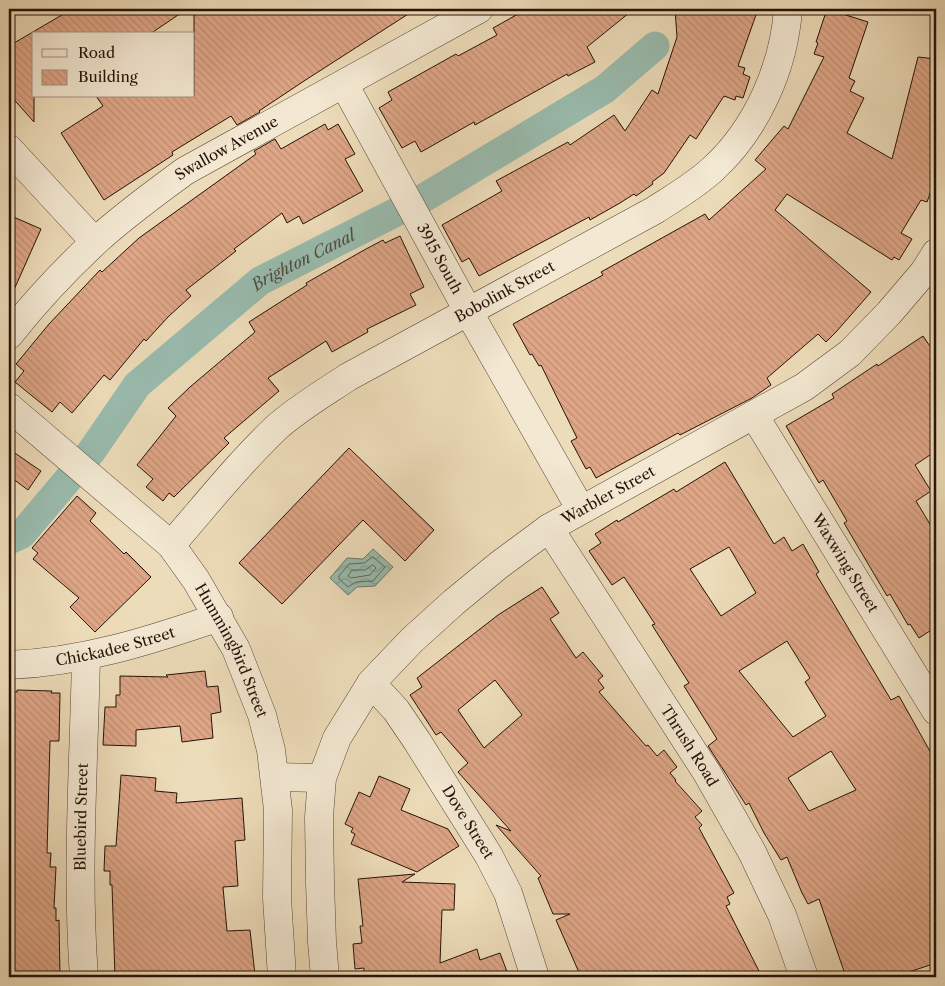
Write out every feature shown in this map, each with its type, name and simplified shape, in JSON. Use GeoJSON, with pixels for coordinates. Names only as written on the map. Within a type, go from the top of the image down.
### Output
{"type":"FeatureCollection","features":[{"type":"Feature","properties":{"kind":"street","name":"Swallow Avenue"},"geometry":{"type":"LineString","coordinates":[[9,335],[51,285],[95,242],[185,171],[479,9]]}},
{"type":"Feature","properties":{"kind":"street","name":"Bobolink Street"},"geometry":{"type":"LineString","coordinates":[[171,545],[237,467],[278,427],[348,377],[655,210],[715,168],[751,124],[764,99],[775,74],[787,26],[788,9]]}},
{"type":"Feature","properties":{"kind":"street","name":"3915 South"},"geometry":{"type":"LineString","coordinates":[[344,84],[468,311],[581,510]]}},
{"type":"Feature","properties":{"kind":"street"},"geometry":{"type":"LineString","coordinates":[[9,149],[95,242]]}},
{"type":"Feature","properties":{"kind":"street","name":"Warbler Street"},"geometry":{"type":"LineString","coordinates":[[322,778],[337,738],[371,683],[412,640],[454,602],[499,565],[550,528],[804,387],[850,353],[932,270]]}},
{"type":"Feature","properties":{"kind":"street","name":"Hummingbird Street"},"geometry":{"type":"LineString","coordinates":[[9,407],[171,545],[219,617],[239,657],[262,715],[271,750],[278,810],[277,898],[282,977]]}},
{"type":"Feature","properties":{"kind":"street","name":"Waxwing Street"},"geometry":{"type":"LineString","coordinates":[[754,416],[936,711]]}},
{"type":"Feature","properties":{"kind":"street","name":"Thrush Road"},"geometry":{"type":"LineString","coordinates":[[550,528],[707,773],[752,852],[782,915],[804,977]]}},
{"type":"Feature","properties":{"kind":"street","name":"Chickadee Street"},"geometry":{"type":"LineString","coordinates":[[9,665],[86,656],[154,640],[219,617]]}},
{"type":"Feature","properties":{"kind":"street","name":"Bluebird Street"},"geometry":{"type":"LineString","coordinates":[[84,977],[81,849],[86,656]]}},
{"type":"Feature","properties":{"kind":"street","name":"Dove Street"},"geometry":{"type":"LineString","coordinates":[[371,683],[396,710],[490,856],[508,894],[535,977]]}},
{"type":"Feature","properties":{"kind":"street"},"geometry":{"type":"LineString","coordinates":[[274,777],[322,778],[319,817],[322,942],[325,977]]}},
{"type":"Feature","properties":{"kind":"water"},"geometry":{"type":"Polygon","coordinates":[[[373,549],[393,567],[375,586],[357,587],[348,595],[330,578],[347,558],[363,559],[373,549]]]}},
{"type":"Feature","properties":{"kind":"building"},"geometry":{"type":"Polygon","coordinates":[[[72,9],[187,9],[153,32],[33,32],[72,9]]]}},
{"type":"Feature","properties":{"kind":"building"},"geometry":{"type":"Polygon","coordinates":[[[194,9],[416,9],[304,81],[260,112],[237,125],[231,116],[172,152],[173,155],[104,200],[61,133],[103,106],[97,98],[195,98],[194,9]]]}},
{"type":"Feature","properties":{"kind":"building"},"geometry":{"type":"Polygon","coordinates":[[[527,9],[634,9],[587,47],[595,62],[568,76],[567,74],[475,125],[474,122],[421,152],[415,141],[402,148],[379,108],[392,100],[388,92],[456,54],[458,56],[497,35],[493,28],[527,9]]]}},
{"type":"Feature","properties":{"kind":"building"},"geometry":{"type":"Polygon","coordinates":[[[675,9],[758,9],[738,66],[745,68],[743,74],[750,77],[743,98],[736,96],[735,100],[724,96],[696,139],[690,135],[664,173],[652,182],[653,184],[636,196],[634,194],[590,220],[589,217],[479,276],[469,258],[462,262],[442,225],[502,191],[496,181],[568,142],[570,145],[614,115],[625,131],[652,90],[658,94],[677,37],[675,9]]]}},
{"type":"Feature","properties":{"kind":"building"},"geometry":{"type":"Polygon","coordinates":[[[827,9],[868,22],[849,78],[855,81],[850,91],[864,98],[847,133],[892,159],[918,57],[936,59],[936,192],[931,191],[927,202],[921,200],[901,233],[912,239],[899,260],[894,257],[892,260],[787,194],[775,210],[871,292],[826,342],[818,334],[767,378],[771,385],[752,398],[680,435],[678,433],[596,478],[590,467],[586,469],[571,441],[577,438],[541,365],[539,366],[532,354],[530,355],[513,324],[603,275],[601,272],[705,214],[709,220],[766,169],[755,160],[784,126],[788,129],[824,57],[814,54],[827,9]]]}},
{"type":"Feature","properties":{"kind":"building"},"geometry":{"type":"Polygon","coordinates":[[[32,32],[34,122],[9,94],[9,46],[32,32]]]}},
{"type":"Feature","properties":{"kind":"building"},"geometry":{"type":"Polygon","coordinates":[[[325,124],[328,130],[338,124],[355,154],[345,159],[363,191],[303,224],[299,216],[287,223],[282,213],[234,249],[236,251],[186,290],[191,296],[146,341],[144,339],[110,380],[104,375],[72,413],[60,402],[52,412],[15,382],[24,371],[16,364],[49,324],[100,270],[102,272],[139,238],[256,154],[254,151],[275,139],[281,149],[325,124]]]}},
{"type":"Feature","properties":{"kind":"building"},"geometry":{"type":"Polygon","coordinates":[[[9,215],[41,229],[9,301],[9,215]]]}},
{"type":"Feature","properties":{"kind":"building"},"geometry":{"type":"Polygon","coordinates":[[[400,236],[424,287],[410,294],[416,305],[367,329],[368,332],[332,352],[326,341],[268,378],[279,391],[224,438],[229,443],[174,497],[169,493],[163,501],[146,487],[153,479],[137,465],[176,416],[168,408],[255,332],[249,322],[307,285],[306,283],[383,240],[385,243],[400,236]]]}},
{"type":"Feature","properties":{"kind":"building"},"geometry":{"type":"Polygon","coordinates":[[[923,336],[936,355],[936,451],[915,465],[931,491],[916,501],[936,534],[936,627],[919,638],[910,624],[908,625],[890,594],[887,596],[844,523],[847,521],[823,480],[819,483],[786,426],[834,398],[832,394],[923,336]]]}},
{"type":"Feature","properties":{"kind":"building"},"geometry":{"type":"Polygon","coordinates":[[[349,448],[434,530],[405,561],[363,520],[282,604],[239,563],[349,448]]]}},
{"type":"Feature","properties":{"kind":"building"},"geometry":{"type":"Polygon","coordinates":[[[9,449],[41,471],[28,490],[9,476],[9,449]]]}},
{"type":"Feature","properties":{"kind":"building"},"geometry":{"type":"Polygon","coordinates":[[[725,462],[774,544],[784,537],[792,551],[803,544],[819,572],[816,574],[891,700],[899,696],[936,762],[936,963],[906,973],[907,977],[846,977],[819,899],[808,904],[787,857],[781,860],[764,833],[749,803],[746,805],[708,746],[717,739],[684,686],[689,683],[652,625],[655,624],[624,577],[612,585],[589,551],[601,543],[595,534],[674,489],[676,492],[725,462]],[[729,547],[690,569],[721,616],[756,593],[729,547]],[[787,641],[739,671],[793,737],[826,716],[805,682],[810,678],[787,641]],[[831,751],[788,778],[809,811],[856,790],[831,751]]]}},
{"type":"Feature","properties":{"kind":"building"},"geometry":{"type":"Polygon","coordinates":[[[77,496],[96,513],[90,521],[124,554],[126,552],[151,577],[95,632],[70,607],[79,598],[33,559],[38,553],[32,548],[77,496]]]}},
{"type":"Feature","properties":{"kind":"building"},"geometry":{"type":"Polygon","coordinates":[[[542,587],[559,613],[550,619],[576,658],[583,652],[603,676],[598,680],[604,688],[599,692],[646,746],[648,745],[657,756],[664,750],[677,767],[670,773],[702,811],[695,817],[702,825],[699,828],[734,893],[727,897],[730,904],[726,906],[762,977],[581,977],[556,920],[570,914],[553,914],[538,878],[541,876],[496,825],[511,831],[458,772],[468,763],[441,732],[436,735],[410,695],[422,687],[417,678],[498,615],[542,587]],[[495,680],[458,710],[484,748],[522,715],[495,680]]]}},
{"type":"Feature","properties":{"kind":"building"},"geometry":{"type":"Polygon","coordinates":[[[205,671],[207,687],[218,686],[221,712],[211,714],[213,738],[182,742],[180,726],[136,730],[136,746],[103,745],[105,707],[116,707],[116,695],[120,695],[120,676],[168,677],[166,675],[205,671]]]}},
{"type":"Feature","properties":{"kind":"building"},"geometry":{"type":"Polygon","coordinates":[[[17,690],[60,693],[59,741],[50,741],[47,853],[51,853],[50,867],[56,867],[54,908],[56,908],[56,921],[59,920],[60,977],[9,977],[9,692],[17,692],[17,690]]]}},
{"type":"Feature","properties":{"kind":"building"},"geometry":{"type":"Polygon","coordinates":[[[121,775],[156,778],[155,791],[177,793],[176,803],[242,798],[245,840],[235,841],[238,886],[223,887],[227,931],[250,930],[255,975],[234,977],[115,977],[112,885],[110,885],[110,871],[104,871],[105,846],[116,846],[121,775]]]}},
{"type":"Feature","properties":{"kind":"building"},"geometry":{"type":"Polygon","coordinates":[[[379,776],[410,789],[401,810],[448,829],[459,846],[417,872],[351,844],[355,834],[351,832],[353,828],[345,824],[359,792],[370,797],[379,776]]]}},
{"type":"Feature","properties":{"kind":"building"},"geometry":{"type":"Polygon","coordinates":[[[415,874],[402,882],[455,884],[454,910],[442,910],[440,963],[477,949],[480,960],[500,953],[509,977],[364,977],[364,968],[355,969],[353,944],[362,943],[360,926],[363,926],[358,879],[415,874]]]}},
{"type":"Feature","properties":{"kind":"waterway","name":"Brighton Canal"},"geometry":{"type":"LineString","coordinates":[[9,540],[22,534],[91,452],[137,385],[260,281],[422,199],[605,89],[655,46]]}}]}
